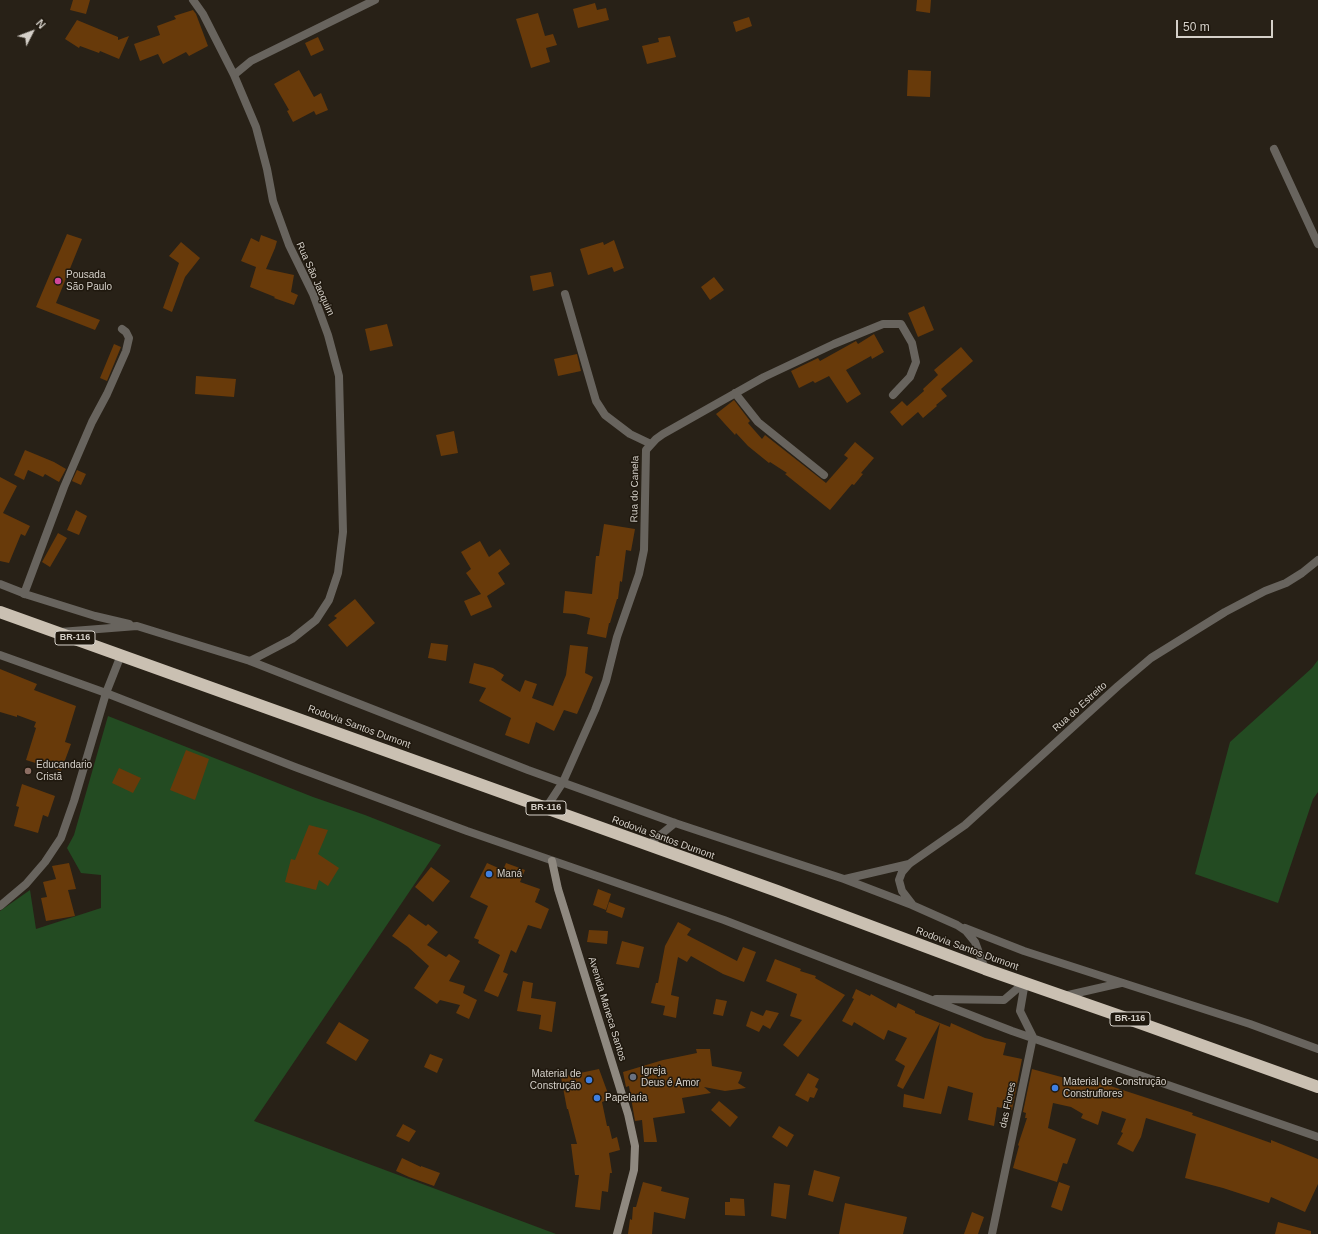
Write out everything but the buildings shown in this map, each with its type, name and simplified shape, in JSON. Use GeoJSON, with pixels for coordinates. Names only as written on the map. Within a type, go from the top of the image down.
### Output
{"type":"FeatureCollection","features":[{"type":"Feature","properties":{"kind":"highway","name":"Rodovia Santos Dumont"},"geometry":{"type":"LineString","coordinates":[[0,612],[777,891],[985,969],[1318,1087]]}},
{"type":"Feature","properties":{"kind":"street","name":"Rua São Jaoquim"},"geometry":{"type":"LineString","coordinates":[[193,0],[203,14],[234,75],[256,127],[267,169],[273,201],[289,245],[313,294],[328,335],[339,376],[343,532],[338,573],[329,600],[316,620],[292,639],[250,661]]}},
{"type":"Feature","properties":{"kind":"street"},"geometry":{"type":"LineString","coordinates":[[234,75],[251,61],[375,0]]}},
{"type":"Feature","properties":{"kind":"street"},"geometry":{"type":"LineString","coordinates":[[1274,149],[1318,244]]}},
{"type":"Feature","properties":{"kind":"street"},"geometry":{"type":"LineString","coordinates":[[565,294],[596,401],[605,415],[630,434],[651,444],[663,434],[764,377],[834,344],[883,324],[901,324],[912,343],[916,362],[910,378],[893,395]]}},
{"type":"Feature","properties":{"kind":"street"},"geometry":{"type":"LineString","coordinates":[[24,594],[64,487],[92,422],[107,394],[126,351],[128,338],[126,332],[122,329]]}},
{"type":"Feature","properties":{"kind":"street"},"geometry":{"type":"LineString","coordinates":[[735,394],[758,422],[824,475]]}},
{"type":"Feature","properties":{"kind":"street","name":"Rua do Canela"},"geometry":{"type":"LineString","coordinates":[[546,808],[563,782],[596,710],[639,574],[644,550],[646,450],[651,444]]}},
{"type":"Feature","properties":{"kind":"street","name":"Rua do Estreito"},"geometry":{"type":"LineString","coordinates":[[912,905],[902,891],[899,880],[902,872],[909,864],[965,825],[1118,686],[1151,658],[1225,612],[1265,591],[1286,584],[1302,574],[1318,560]]}},
{"type":"Feature","properties":{"kind":"street"},"geometry":{"type":"LineString","coordinates":[[0,584],[24,594],[95,616],[137,626],[250,661],[521,768],[675,823],[844,879],[1024,951],[1250,1024],[1318,1049]]}},
{"type":"Feature","properties":{"kind":"street"},"geometry":{"type":"LineString","coordinates":[[57,632],[137,626]]}},
{"type":"Feature","properties":{"kind":"street"},"geometry":{"type":"LineString","coordinates":[[0,655],[106,693],[295,767],[467,831],[724,920],[1012,1031],[1033,1037],[1318,1137]]}},
{"type":"Feature","properties":{"kind":"street"},"geometry":{"type":"LineString","coordinates":[[0,906],[26,884],[46,862],[61,838],[74,801],[106,693],[121,655]]}},
{"type":"Feature","properties":{"kind":"street"},"geometry":{"type":"LineString","coordinates":[[648,845],[675,823]]}},
{"type":"Feature","properties":{"kind":"street","name":"Avenida Maneca Santos"},"geometry":{"type":"LineString","coordinates":[[552,861],[558,889],[628,1114],[635,1146],[634,1170],[616,1234]]}},
{"type":"Feature","properties":{"kind":"street"},"geometry":{"type":"LineString","coordinates":[[844,879],[909,864]]}},
{"type":"Feature","properties":{"kind":"street"},"geometry":{"type":"LineString","coordinates":[[957,925],[966,931],[975,942],[985,969]]}},
{"type":"Feature","properties":{"kind":"street"},"geometry":{"type":"LineString","coordinates":[[930,999],[1004,1000],[1025,982]]}},
{"type":"Feature","properties":{"kind":"street"},"geometry":{"type":"LineString","coordinates":[[1025,982],[1020,1011],[1033,1037]]}},
{"type":"Feature","properties":{"kind":"street"},"geometry":{"type":"LineString","coordinates":[[1064,996],[1122,983]]}},
{"type":"Feature","properties":{"kind":"street","name":"das Flores"},"geometry":{"type":"LineString","coordinates":[[992,1234],[1033,1037]]}},
{"type":"Feature","properties":{"kind":"green space"},"geometry":{"type":"Polygon","coordinates":[[[1318,660],[1318,792],[1313,799],[1278,903],[1195,874],[1230,742],[1312,668],[1318,660]]]}},
{"type":"Feature","properties":{"kind":"green space"},"geometry":{"type":"Polygon","coordinates":[[[108,716],[313,797],[365,815],[441,845],[254,1121],[556,1234],[0,1234],[0,911],[30,890],[36,929],[101,908],[101,875],[81,873],[67,848],[74,835],[108,716]]]}},
{"type":"Feature","properties":{"kind":"place","name":"Pousada São Paulo"},"geometry":{"type":"Point","coordinates":[58,281]}},
{"type":"Feature","properties":{"kind":"place","name":"Educandario Cristã"},"geometry":{"type":"Point","coordinates":[28,771]}},
{"type":"Feature","properties":{"kind":"place","name":"Maná"},"geometry":{"type":"Point","coordinates":[489,874]}},
{"type":"Feature","properties":{"kind":"place","name":"Igreja Deus é Amor"},"geometry":{"type":"Point","coordinates":[633,1077]}},
{"type":"Feature","properties":{"kind":"place","name":"Material de Construção"},"geometry":{"type":"Point","coordinates":[589,1080]}},
{"type":"Feature","properties":{"kind":"place","name":"Material de Construção Construflores"},"geometry":{"type":"Point","coordinates":[1055,1088]}},
{"type":"Feature","properties":{"kind":"place","name":"Papelaria"},"geometry":{"type":"Point","coordinates":[597,1098]}}]}
